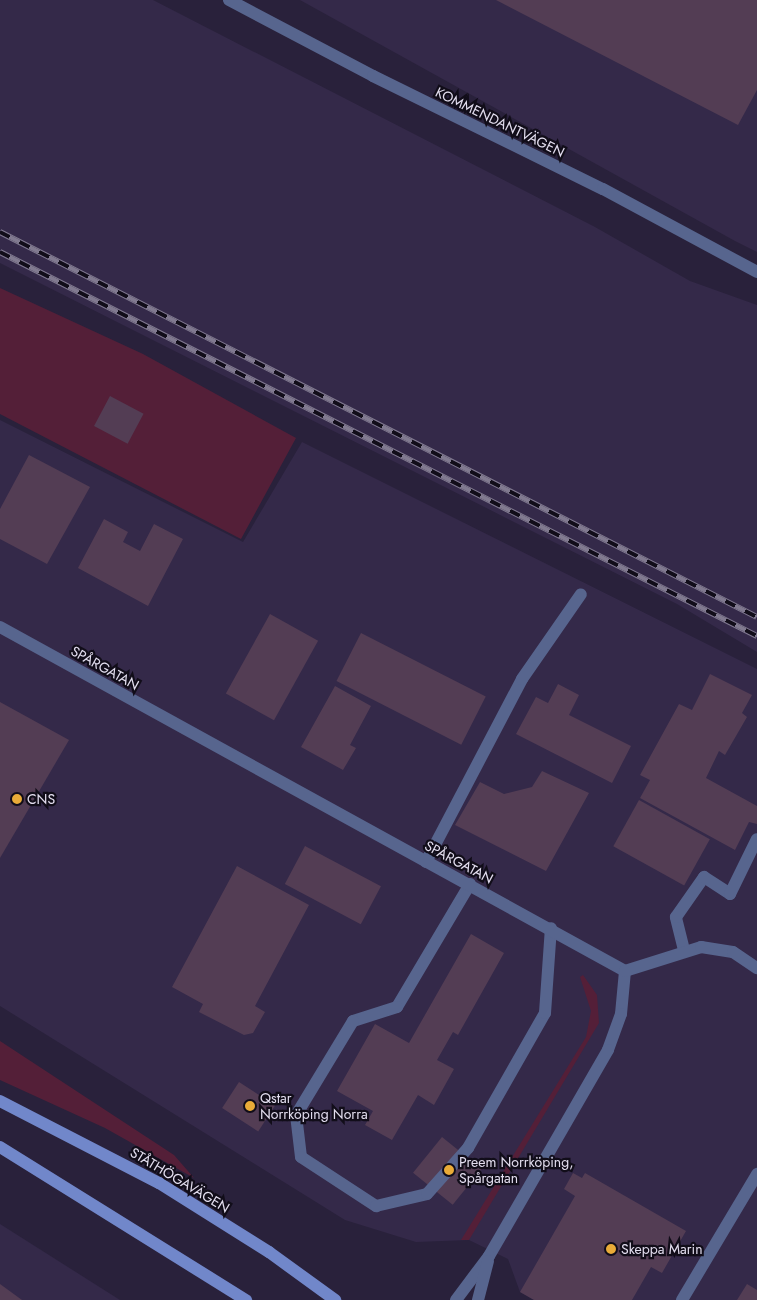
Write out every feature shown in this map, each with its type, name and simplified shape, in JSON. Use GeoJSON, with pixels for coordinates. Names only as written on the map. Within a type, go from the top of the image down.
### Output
{"type":"FeatureCollection","features":[{"type":"Feature","properties":{"kind":"main road","name":"STÅTHÖGAVÄGEN"},"geometry":{"type":"LineString","coordinates":[[0,1101],[159,1183],[269,1252],[335,1300]]}},
{"type":"Feature","properties":{"kind":"main road"},"geometry":{"type":"LineString","coordinates":[[0,1147],[246,1300]]}},
{"type":"Feature","properties":{"kind":"street","name":"KOMMENDANTVÄGEN"},"geometry":{"type":"LineString","coordinates":[[229,0],[373,76],[603,189],[757,272]]}},
{"type":"Feature","properties":{"kind":"street"},"geometry":{"type":"LineString","coordinates":[[426,862],[522,679],[581,594]]}},
{"type":"Feature","properties":{"kind":"street","name":"SPÅRGATAN"},"geometry":{"type":"LineString","coordinates":[[0,627],[426,862],[551,928],[624,971]]}},
{"type":"Feature","properties":{"kind":"street"},"geometry":{"type":"LineString","coordinates":[[684,950],[676,917],[704,877],[730,894],[757,840]]}},
{"type":"Feature","properties":{"kind":"street"},"geometry":{"type":"LineString","coordinates":[[470,884],[397,1008],[353,1021],[296,1115],[301,1156],[376,1206],[427,1194],[468,1148],[545,1013],[551,928]]}},
{"type":"Feature","properties":{"kind":"street"},"geometry":{"type":"LineString","coordinates":[[456,1300],[489,1256],[608,1050],[621,1014],[624,971],[684,950],[701,947],[733,952],[757,968]]}},
{"type":"Feature","properties":{"kind":"street"},"geometry":{"type":"LineString","coordinates":[[682,1300],[757,1174]]}},
{"type":"Feature","properties":{"kind":"street"},"geometry":{"type":"LineString","coordinates":[[478,1300],[489,1256]]}},
{"type":"Feature","properties":{"kind":"shaded area"},"geometry":{"type":"Polygon","coordinates":[[[0,0],[153,0],[595,227],[690,281],[757,305],[757,652],[677,604],[0,263],[0,0]]]}},
{"type":"Feature","properties":{"kind":"shaded area"},"geometry":{"type":"Polygon","coordinates":[[[300,0],[757,0],[757,252],[735,241],[300,0]]]}},
{"type":"Feature","properties":{"kind":"shaded area"},"geometry":{"type":"Polygon","coordinates":[[[0,288],[143,354],[296,438],[241,539],[0,414],[0,288]]]}},
{"type":"Feature","properties":{"kind":"shaded area"},"geometry":{"type":"Polygon","coordinates":[[[0,420],[243,542],[302,442],[757,669],[757,1300],[534,1300],[520,1292],[508,1259],[469,1240],[416,1242],[345,1220],[0,1006],[0,420]]]}},
{"type":"Feature","properties":{"kind":"shaded area"},"geometry":{"type":"Polygon","coordinates":[[[583,975],[597,995],[599,1023],[469,1240],[461,1240],[586,1037],[591,1011],[580,977],[583,975]]]}},
{"type":"Feature","properties":{"kind":"shaded area"},"geometry":{"type":"Polygon","coordinates":[[[0,1041],[174,1155],[194,1178],[105,1128],[0,1080],[0,1041]]]}},
{"type":"Feature","properties":{"kind":"shaded area"},"geometry":{"type":"Polygon","coordinates":[[[0,1224],[120,1300],[0,1300],[0,1224]]]}},
{"type":"Feature","properties":{"kind":"building"},"geometry":{"type":"Polygon","coordinates":[[[496,0],[757,0],[757,90],[738,125],[496,0]]]}},
{"type":"Feature","properties":{"kind":"building"},"geometry":{"type":"Polygon","coordinates":[[[110,396],[144,414],[128,444],[94,426],[110,396]]]}},
{"type":"Feature","properties":{"kind":"building"},"geometry":{"type":"Polygon","coordinates":[[[29,455],[90,487],[47,564],[0,539],[0,509],[29,455]]]}},
{"type":"Feature","properties":{"kind":"building"},"geometry":{"type":"Polygon","coordinates":[[[104,519],[128,532],[123,542],[140,551],[154,524],[183,539],[148,606],[78,568],[104,519]]]}},
{"type":"Feature","properties":{"kind":"building"},"geometry":{"type":"Polygon","coordinates":[[[270,614],[318,641],[274,720],[226,694],[270,614]]]}},
{"type":"Feature","properties":{"kind":"building"},"geometry":{"type":"Polygon","coordinates":[[[361,633],[486,697],[461,745],[336,681],[361,633]]]}},
{"type":"Feature","properties":{"kind":"building"},"geometry":{"type":"Polygon","coordinates":[[[710,674],[752,695],[742,713],[747,717],[725,755],[719,751],[706,778],[757,806],[757,824],[749,822],[735,850],[640,798],[650,780],[640,775],[679,704],[692,710],[710,674]]]}},
{"type":"Feature","properties":{"kind":"building"},"geometry":{"type":"Polygon","coordinates":[[[558,684],[579,695],[569,715],[631,746],[612,783],[516,734],[536,697],[548,703],[558,684]]]}},
{"type":"Feature","properties":{"kind":"building"},"geometry":{"type":"Polygon","coordinates":[[[335,686],[371,706],[350,745],[356,748],[343,770],[301,747],[335,686]]]}},
{"type":"Feature","properties":{"kind":"building","name":"CNS"},"geometry":{"type":"Polygon","coordinates":[[[0,702],[69,740],[0,858],[0,702]]]}},
{"type":"Feature","properties":{"kind":"building"},"geometry":{"type":"Polygon","coordinates":[[[542,771],[589,793],[546,871],[455,825],[480,782],[504,794],[532,787],[542,771]]]}},
{"type":"Feature","properties":{"kind":"building"},"geometry":{"type":"Polygon","coordinates":[[[639,800],[710,839],[684,886],[613,846],[639,800]]]}},
{"type":"Feature","properties":{"kind":"building"},"geometry":{"type":"Polygon","coordinates":[[[305,846],[381,886],[361,924],[285,884],[305,846]]]}},
{"type":"Feature","properties":{"kind":"building"},"geometry":{"type":"Polygon","coordinates":[[[237,866],[309,905],[255,1006],[265,1012],[253,1033],[244,1035],[199,1012],[203,1004],[172,987],[237,866]]]}},
{"type":"Feature","properties":{"kind":"building"},"geometry":{"type":"Polygon","coordinates":[[[471,934],[504,953],[458,1035],[453,1032],[437,1060],[454,1069],[434,1105],[418,1095],[392,1140],[365,1125],[373,1111],[337,1091],[375,1024],[409,1043],[471,934]]]}},
{"type":"Feature","properties":{"kind":"building"},"geometry":{"type":"Polygon","coordinates":[[[239,1082],[275,1105],[258,1131],[222,1108],[239,1082]]]}},
{"type":"Feature","properties":{"kind":"building"},"geometry":{"type":"Polygon","coordinates":[[[442,1137],[482,1169],[453,1205],[413,1173],[442,1137]]]}},
{"type":"Feature","properties":{"kind":"building","name":"Skeppa Marin"},"geometry":{"type":"Polygon","coordinates":[[[573,1173],[582,1178],[585,1173],[686,1231],[662,1273],[651,1267],[632,1300],[534,1300],[520,1292],[575,1196],[564,1189],[573,1173]]]}},
{"type":"Feature","properties":{"kind":"building"},"geometry":{"type":"Polygon","coordinates":[[[0,1284],[22,1300],[0,1300],[0,1284]]]}},
{"type":"Feature","properties":{"kind":"building"},"geometry":{"type":"Polygon","coordinates":[[[747,1284],[757,1290],[757,1300],[737,1300],[747,1284]]]}},
{"type":"Feature","properties":{"kind":"railway"},"geometry":{"type":"LineString","coordinates":[[0,232],[757,617]]}},
{"type":"Feature","properties":{"kind":"railway"},"geometry":{"type":"LineString","coordinates":[[0,252],[757,636]]}},
{"type":"Feature","properties":{"kind":"place","name":"CNS"},"geometry":{"type":"Point","coordinates":[17,799]}},
{"type":"Feature","properties":{"kind":"place","name":"Qstar Norrköping Norra"},"geometry":{"type":"Point","coordinates":[250,1106]}},
{"type":"Feature","properties":{"kind":"place","name":"Preem Norrköping, Spårgatan"},"geometry":{"type":"Point","coordinates":[449,1170]}},
{"type":"Feature","properties":{"kind":"place","name":"Skeppa Marin"},"geometry":{"type":"Point","coordinates":[611,1249]}}]}
